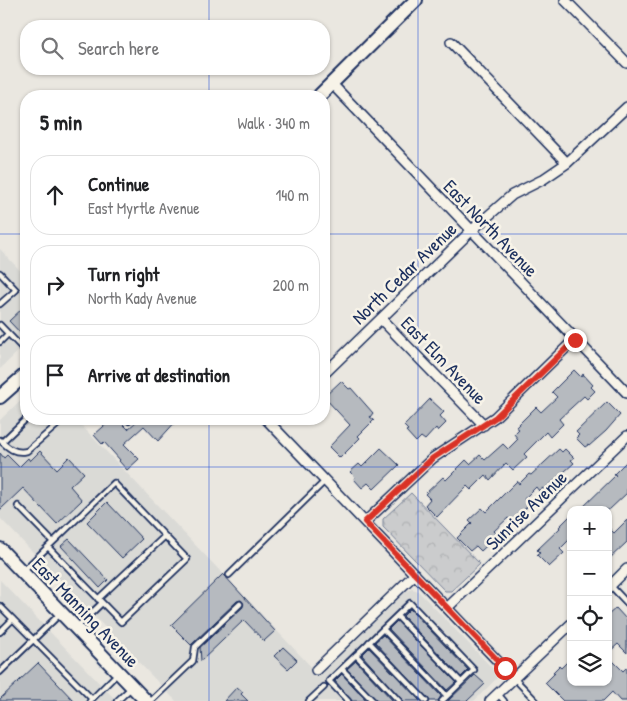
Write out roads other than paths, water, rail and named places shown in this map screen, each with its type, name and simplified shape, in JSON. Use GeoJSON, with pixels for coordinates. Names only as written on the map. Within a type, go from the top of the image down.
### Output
{"type":"FeatureCollection","features":[{"type":"Feature","properties":{"kind":"main road"},"geometry":{"type":"LineString","coordinates":[[326,90],[416,0]]}},
{"type":"Feature","properties":{"kind":"main road"},"geometry":{"type":"LineString","coordinates":[[0,397],[20,379]]}},
{"type":"Feature","properties":{"kind":"main road","name":"East Manning Avenue"},"geometry":{"type":"LineString","coordinates":[[0,549],[146,701]]}},
{"type":"Feature","properties":{"kind":"street"},"geometry":{"type":"LineString","coordinates":[[565,0],[627,63]]}},
{"type":"Feature","properties":{"kind":"street"},"geometry":{"type":"LineString","coordinates":[[451,42],[567,163]]}},
{"type":"Feature","properties":{"kind":"street","name":"East North Avenue"},"geometry":{"type":"LineString","coordinates":[[332,84],[627,393]]}},
{"type":"Feature","properties":{"kind":"street","name":"North Cedar Avenue"},"geometry":{"type":"LineString","coordinates":[[330,368],[512,195],[542,180],[567,163],[627,107]]}},
{"type":"Feature","properties":{"kind":"street","name":"East Elm Avenue"},"geometry":{"type":"LineString","coordinates":[[381,319],[484,425]]}},
{"type":"Feature","properties":{"kind":"street"},"geometry":{"type":"LineString","coordinates":[[365,522],[433,458],[496,417],[575,340]]}},
{"type":"Feature","properties":{"kind":"street"},"geometry":{"type":"LineString","coordinates":[[275,425],[325,481],[514,678]]}},
{"type":"Feature","properties":{"kind":"street","name":"Sunrise Avenue"},"geometry":{"type":"LineString","coordinates":[[447,608],[627,436]]}},
{"type":"Feature","properties":{"kind":"street"},"geometry":{"type":"LineString","coordinates":[[612,584],[627,569]]}},
{"type":"Feature","properties":{"kind":"street"},"geometry":{"type":"LineString","coordinates":[[316,670],[415,574]]}},
{"type":"Feature","properties":{"kind":"street"},"geometry":{"type":"LineString","coordinates":[[490,701],[501,697],[514,678],[567,628]]}},
{"type":"Feature","properties":{"kind":"lane"},"geometry":{"type":"LineString","coordinates":[[0,273],[16,290],[0,304]]}},
{"type":"Feature","properties":{"kind":"lane"},"geometry":{"type":"LineString","coordinates":[[0,325],[20,346]]}},
{"type":"Feature","properties":{"kind":"lane"},"geometry":{"type":"LineString","coordinates":[[0,342],[8,334]]}},
{"type":"Feature","properties":{"kind":"lane"},"geometry":{"type":"LineString","coordinates":[[20,424],[1,441],[13,451],[19,453],[27,451],[57,425]]}},
{"type":"Feature","properties":{"kind":"lane"},"geometry":{"type":"LineString","coordinates":[[229,575],[325,481]]}},
{"type":"Feature","properties":{"kind":"lane"},"geometry":{"type":"LineString","coordinates":[[22,572],[114,483],[187,558],[121,622],[48,547]]}},
{"type":"Feature","properties":{"kind":"lane"},"geometry":{"type":"LineString","coordinates":[[18,506],[53,542]]}},
{"type":"Feature","properties":{"kind":"lane"},"geometry":{"type":"LineString","coordinates":[[76,628],[100,601],[165,536]]}},
{"type":"Feature","properties":{"kind":"lane"},"geometry":{"type":"LineString","coordinates":[[612,590],[627,603]]}},
{"type":"Feature","properties":{"kind":"lane"},"geometry":{"type":"LineString","coordinates":[[348,701],[329,681],[410,603],[474,670],[442,701]]}},
{"type":"Feature","properties":{"kind":"lane"},"geometry":{"type":"LineString","coordinates":[[151,701],[193,661],[194,647],[240,604]]}},
{"type":"Feature","properties":{"kind":"lane"},"geometry":{"type":"LineString","coordinates":[[0,606],[91,700],[119,673]]}},
{"type":"Feature","properties":{"kind":"lane"},"geometry":{"type":"LineString","coordinates":[[0,672],[61,613]]}},
{"type":"Feature","properties":{"kind":"lane"},"geometry":{"type":"LineString","coordinates":[[397,616],[461,682]]}},
{"type":"Feature","properties":{"kind":"lane"},"geometry":{"type":"LineString","coordinates":[[0,632],[13,619]]}},
{"type":"Feature","properties":{"kind":"lane"},"geometry":{"type":"LineString","coordinates":[[383,629],[447,696]]}},
{"type":"Feature","properties":{"kind":"lane"},"geometry":{"type":"LineString","coordinates":[[370,642],[426,701]]}},
{"type":"Feature","properties":{"kind":"lane"},"geometry":{"type":"LineString","coordinates":[[356,656],[399,701]]}},
{"type":"Feature","properties":{"kind":"lane"},"geometry":{"type":"LineString","coordinates":[[342,669],[373,701]]}},
{"type":"Feature","properties":{"kind":"lane"},"geometry":{"type":"LineString","coordinates":[[514,678],[536,701]]}},
{"type":"Feature","properties":{"kind":"lane"},"geometry":{"type":"LineString","coordinates":[[117,701],[132,687]]}},
{"type":"Feature","properties":{"kind":"lane"},"geometry":{"type":"LineString","coordinates":[[309,701],[324,687]]}}]}
